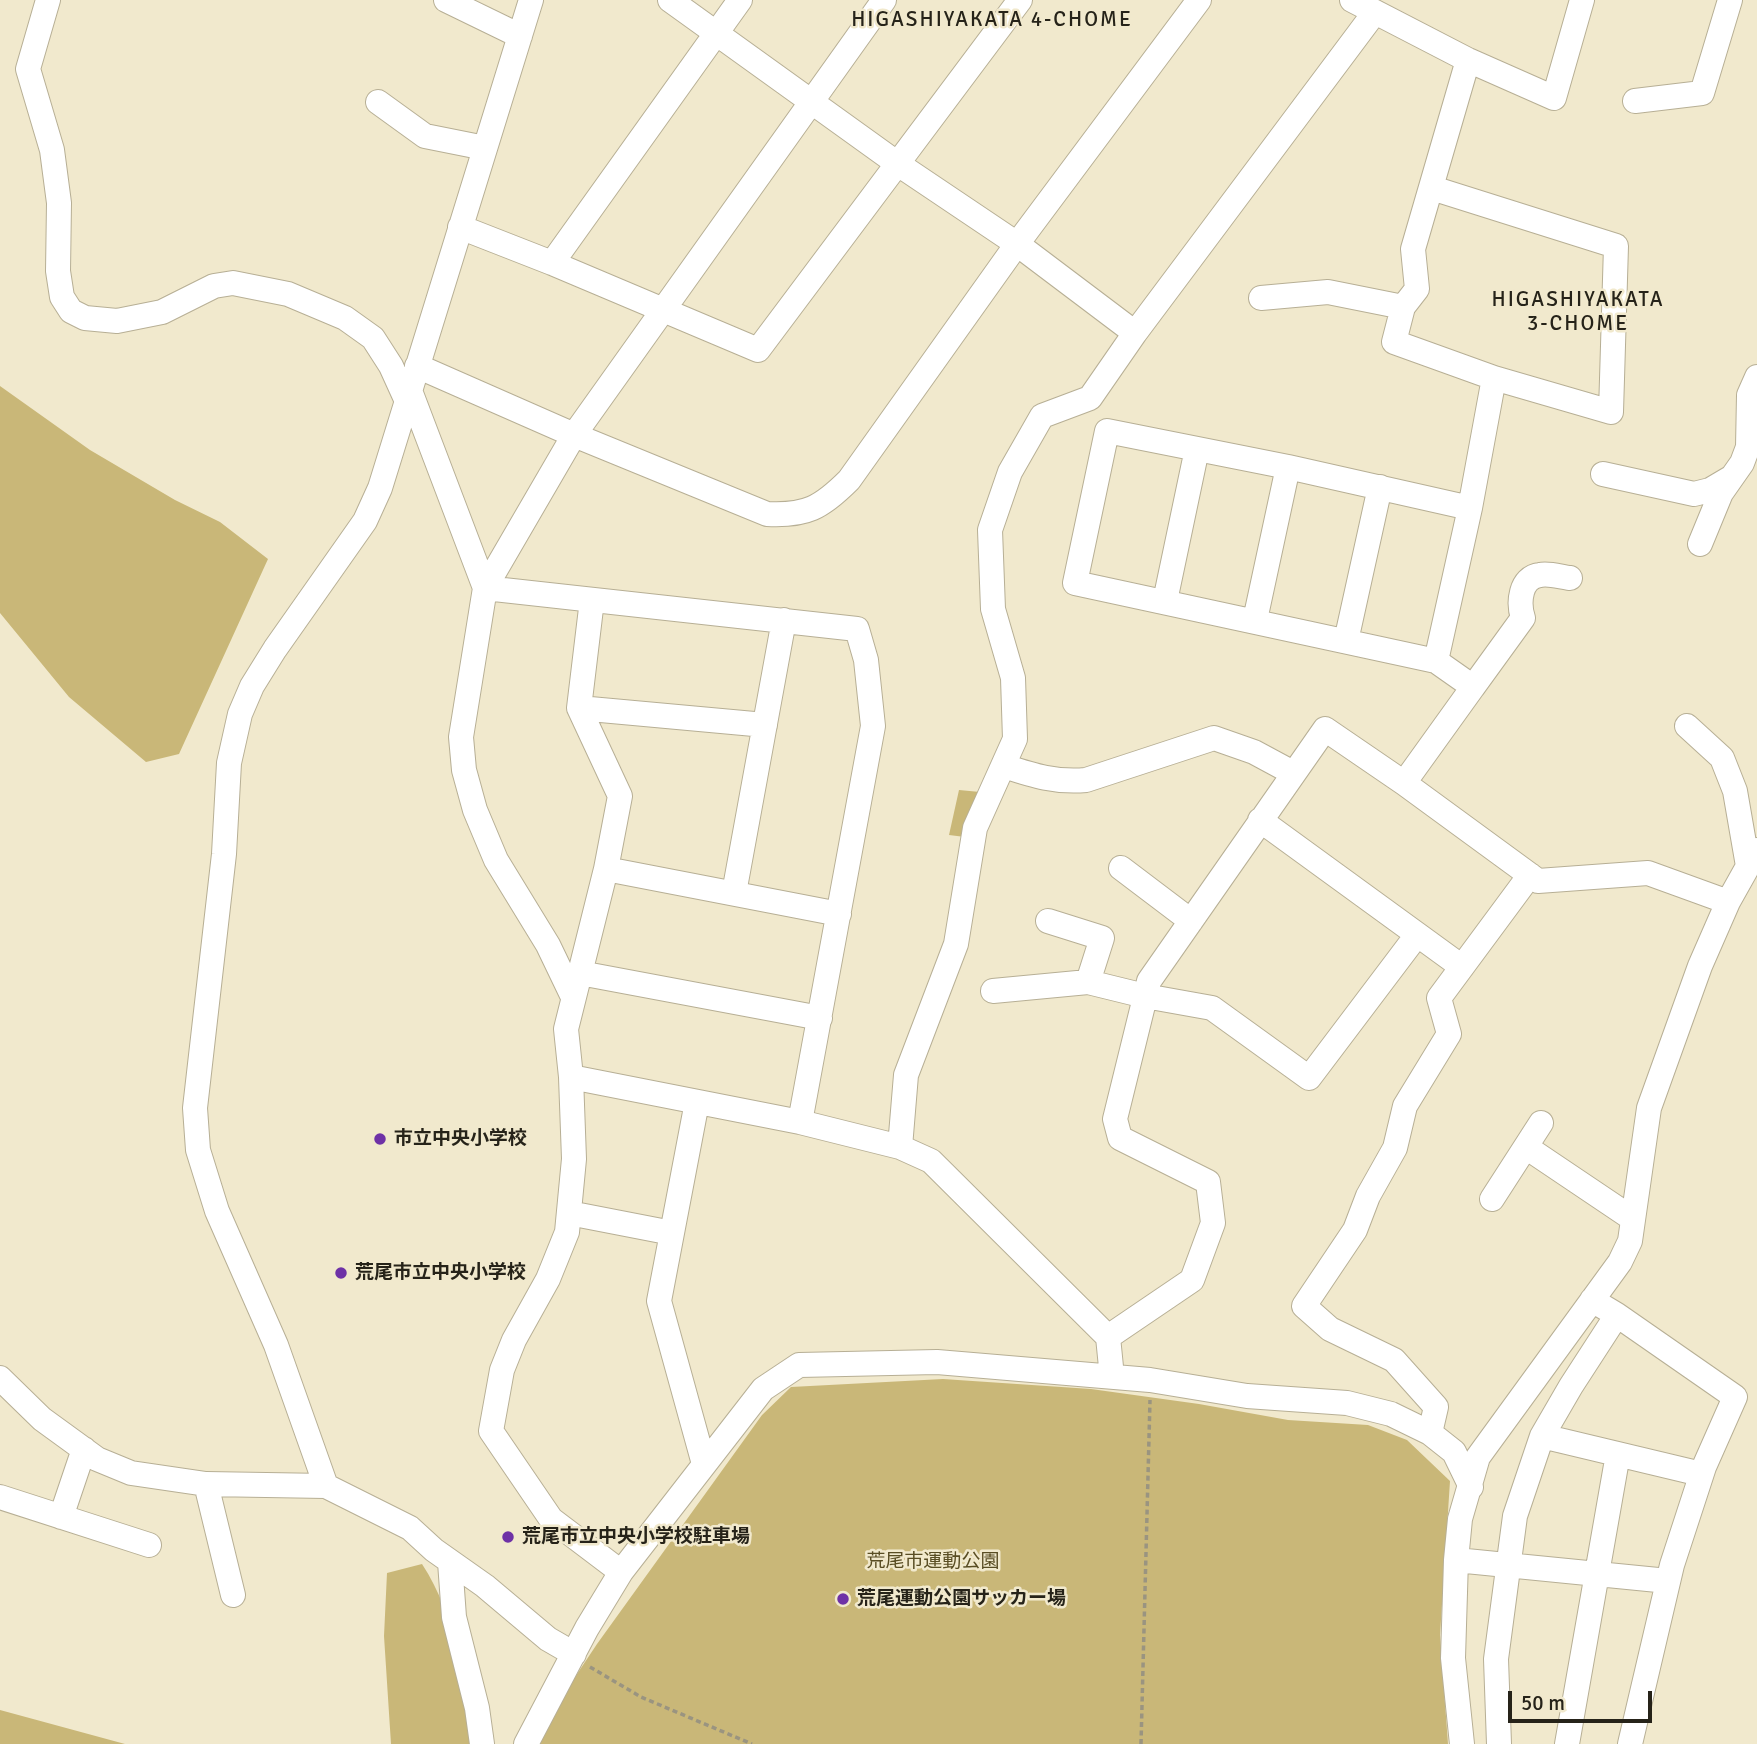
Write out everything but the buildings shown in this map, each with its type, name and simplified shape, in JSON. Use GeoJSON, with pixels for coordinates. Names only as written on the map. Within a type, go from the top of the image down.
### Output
{"type":"FeatureCollection","features":[{"type":"Feature","properties":{"kind":"street"},"geometry":{"type":"LineString","coordinates":[[48,0],[28,69],[51,150],[59,204],[58,271],[62,297],[71,311],[85,318],[117,321],[162,312],[214,286],[233,282],[288,294],[345,318],[373,338],[391,366],[411,385],[485,588]]}},
{"type":"Feature","properties":{"kind":"street"},"geometry":{"type":"LineString","coordinates":[[446,0],[520,36]]}},
{"type":"Feature","properties":{"kind":"street"},"geometry":{"type":"LineString","coordinates":[[326,1486],[276,1345],[217,1212],[198,1150],[195,1108],[224,854],[229,763],[240,714],[252,685],[365,521],[380,488],[531,0]]}},
{"type":"Feature","properties":{"kind":"street"},"geometry":{"type":"LineString","coordinates":[[670,0],[811,103],[1017,244],[1135,333]]}},
{"type":"Feature","properties":{"kind":"street"},"geometry":{"type":"LineString","coordinates":[[552,263],[740,0]]}},
{"type":"Feature","properties":{"kind":"street"},"geometry":{"type":"LineString","coordinates":[[573,998],[548,945],[496,860],[475,810],[464,769],[461,737],[485,588],[574,435],[884,0]]}},
{"type":"Feature","properties":{"kind":"street"},"geometry":{"type":"LineString","coordinates":[[460,227],[758,350],[1020,0]]}},
{"type":"Feature","properties":{"kind":"street"},"geometry":{"type":"LineString","coordinates":[[411,385],[574,435],[767,514],[794,515],[818,507],[849,480],[1017,244],[1199,0]]}},
{"type":"Feature","properties":{"kind":"street"},"geometry":{"type":"LineString","coordinates":[[1352,0],[1468,60],[1554,98],[1582,0]]}},
{"type":"Feature","properties":{"kind":"street"},"geometry":{"type":"LineString","coordinates":[[1635,101],[1702,93],[1730,0]]}},
{"type":"Feature","properties":{"kind":"street"},"geometry":{"type":"LineString","coordinates":[[900,1147],[906,1075],[956,944],[975,828],[1015,739],[1013,678],[993,609],[990,530],[1010,472],[1042,416],[1090,398],[1135,333],[1376,12]]}},
{"type":"Feature","properties":{"kind":"street"},"geometry":{"type":"LineString","coordinates":[[1432,188],[1616,246],[1611,412],[1494,378],[1394,342],[1403,307],[1417,289],[1413,249],[1468,60]]}},
{"type":"Feature","properties":{"kind":"street"},"geometry":{"type":"LineString","coordinates":[[378,102],[425,136],[485,148]]}},
{"type":"Feature","properties":{"kind":"street"},"geometry":{"type":"LineString","coordinates":[[1261,299],[1328,292],[1403,307]]}},
{"type":"Feature","properties":{"kind":"street"},"geometry":{"type":"LineString","coordinates":[[1700,544],[1721,493],[1742,463],[1748,447],[1749,395],[1757,377]]}},
{"type":"Feature","properties":{"kind":"street"},"geometry":{"type":"LineString","coordinates":[[1436,661],[1470,508],[1494,378]]}},
{"type":"Feature","properties":{"kind":"street"},"geometry":{"type":"LineString","coordinates":[[1470,508],[1288,467],[1107,431],[1075,583],[1436,661],[1472,687]]}},
{"type":"Feature","properties":{"kind":"street"},"geometry":{"type":"LineString","coordinates":[[1165,601],[1197,449]]}},
{"type":"Feature","properties":{"kind":"street"},"geometry":{"type":"LineString","coordinates":[[1255,620],[1288,467]]}},
{"type":"Feature","properties":{"kind":"street"},"geometry":{"type":"LineString","coordinates":[[1603,474],[1694,494],[1732,477]]}},
{"type":"Feature","properties":{"kind":"street"},"geometry":{"type":"LineString","coordinates":[[1346,641],[1380,487]]}},
{"type":"Feature","properties":{"kind":"street"},"geometry":{"type":"LineString","coordinates":[[1404,783],[1523,618],[1519,606],[1522,592],[1529,580],[1540,574],[1570,578]]}},
{"type":"Feature","properties":{"kind":"street"},"geometry":{"type":"LineString","coordinates":[[485,588],[857,629],[866,660],[873,726],[800,1122]]}},
{"type":"Feature","properties":{"kind":"street"},"geometry":{"type":"LineString","coordinates":[[592,600],[579,708],[620,796],[606,869],[566,1029],[574,1159],[567,1232],[548,1279],[514,1340],[502,1370],[491,1431],[551,1519],[621,1572]]}},
{"type":"Feature","properties":{"kind":"street"},"geometry":{"type":"LineString","coordinates":[[734,894],[784,620]]}},
{"type":"Feature","properties":{"kind":"street"},"geometry":{"type":"LineString","coordinates":[[579,708],[765,724]]}},
{"type":"Feature","properties":{"kind":"street"},"geometry":{"type":"LineString","coordinates":[[1462,1744],[1453,1658],[1456,1560],[1460,1519],[1478,1457],[1620,1262],[1630,1241],[1649,1108],[1700,966],[1728,902],[1752,858],[1735,791],[1722,758],[1687,726]]}},
{"type":"Feature","properties":{"kind":"street"},"geometry":{"type":"LineString","coordinates":[[1108,1337],[1192,1280],[1213,1223],[1208,1182],[1121,1138],[1115,1119],[1149,981],[1325,729],[1538,881],[1648,873],[1728,902]]}},
{"type":"Feature","properties":{"kind":"street"},"geometry":{"type":"LineString","coordinates":[[1004,765],[1043,779],[1066,782],[1086,780],[1214,738],[1254,752],[1293,773]]}},
{"type":"Feature","properties":{"kind":"street"},"geometry":{"type":"LineString","coordinates":[[1260,820],[1462,967]]}},
{"type":"Feature","properties":{"kind":"street"},"geometry":{"type":"LineString","coordinates":[[1121,868],[1191,921]]}},
{"type":"Feature","properties":{"kind":"street"},"geometry":{"type":"LineString","coordinates":[[606,869],[839,914]]}},
{"type":"Feature","properties":{"kind":"street"},"geometry":{"type":"LineString","coordinates":[[1430,1433],[1436,1407],[1394,1360],[1330,1329],[1304,1306],[1355,1230],[1368,1196],[1395,1148],[1405,1106],[1449,1034],[1439,998],[1530,875]]}},
{"type":"Feature","properties":{"kind":"street"},"geometry":{"type":"LineString","coordinates":[[1048,921],[1102,939],[1088,982]]}},
{"type":"Feature","properties":{"kind":"street"},"geometry":{"type":"LineString","coordinates":[[993,991],[1088,982],[1212,1008],[1309,1078],[1417,935]]}},
{"type":"Feature","properties":{"kind":"street"},"geometry":{"type":"LineString","coordinates":[[580,973],[820,1018]]}},
{"type":"Feature","properties":{"kind":"street"},"geometry":{"type":"LineString","coordinates":[[571,1077],[800,1122],[900,1147],[931,1161],[1108,1337],[1112,1377]]}},
{"type":"Feature","properties":{"kind":"street"},"geometry":{"type":"LineString","coordinates":[[697,1102],[659,1301],[704,1464]]}},
{"type":"Feature","properties":{"kind":"street"},"geometry":{"type":"LineString","coordinates":[[1492,1199],[1541,1123]]}},
{"type":"Feature","properties":{"kind":"street"},"geometry":{"type":"LineString","coordinates":[[1526,1147],[1633,1219]]}},
{"type":"Feature","properties":{"kind":"street"},"geometry":{"type":"LineString","coordinates":[[569,1213],[672,1233]]}},
{"type":"Feature","properties":{"kind":"street"},"geometry":{"type":"LineString","coordinates":[[1592,1300],[1735,1398],[1701,1474],[1668,1581],[1630,1744]]}},
{"type":"Feature","properties":{"kind":"street"},"geometry":{"type":"LineString","coordinates":[[1499,1744],[1496,1659],[1515,1516],[1542,1436],[1617,1315]]}},
{"type":"Feature","properties":{"kind":"street"},"geometry":{"type":"LineString","coordinates":[[526,1744],[587,1628],[621,1572],[762,1389],[799,1365],[937,1362],[1150,1380],[1247,1396],[1348,1403],[1391,1414],[1430,1433],[1454,1452],[1471,1487]]}},
{"type":"Feature","properties":{"kind":"street"},"geometry":{"type":"LineString","coordinates":[[0,1378],[42,1419],[97,1459],[131,1473],[206,1484],[326,1486],[410,1528],[548,1639],[574,1654]]}},
{"type":"Feature","properties":{"kind":"street"},"geometry":{"type":"LineString","coordinates":[[1542,1436],[1701,1474]]}},
{"type":"Feature","properties":{"kind":"street"},"geometry":{"type":"LineString","coordinates":[[61,1517],[84,1449]]}},
{"type":"Feature","properties":{"kind":"street"},"geometry":{"type":"LineString","coordinates":[[1567,1744],[1618,1454]]}},
{"type":"Feature","properties":{"kind":"street"},"geometry":{"type":"LineString","coordinates":[[206,1484],[233,1595]]}},
{"type":"Feature","properties":{"kind":"street"},"geometry":{"type":"LineString","coordinates":[[0,1497],[149,1545]]}},
{"type":"Feature","properties":{"kind":"street"},"geometry":{"type":"LineString","coordinates":[[1456,1560],[1668,1581]]}},
{"type":"Feature","properties":{"kind":"street"},"geometry":{"type":"LineString","coordinates":[[450,1562],[454,1617],[477,1708],[482,1744]]}},
{"type":"Feature","properties":{"kind":"path"},"geometry":{"type":"LineString","coordinates":[[1141,1744],[1150,1380]]}},
{"type":"Feature","properties":{"kind":"path"},"geometry":{"type":"LineString","coordinates":[[574,1654],[595,1671],[641,1697],[752,1744]]}},
{"type":"Feature","properties":{"kind":"green space"},"geometry":{"type":"Polygon","coordinates":[[[0,386],[90,450],[175,500],[220,522],[268,559],[179,754],[146,762],[69,697],[0,613],[0,386]]]}},
{"type":"Feature","properties":{"kind":"green space"},"geometry":{"type":"Polygon","coordinates":[[[959,790],[980,792],[965,837],[949,835],[959,790]]]}},
{"type":"Feature","properties":{"kind":"green space","name":"荒尾市運動公園"},"geometry":{"type":"Polygon","coordinates":[[[943,1379],[1091,1389],[1288,1420],[1368,1425],[1407,1440],[1450,1481],[1440,1635],[1448,1744],[536,1744],[561,1698],[597,1644],[762,1415],[791,1387],[943,1379]]]}},
{"type":"Feature","properties":{"kind":"green space"},"geometry":{"type":"Polygon","coordinates":[[[422,1564],[434,1584],[451,1628],[474,1744],[391,1744],[384,1636],[387,1573],[422,1564]]]}},
{"type":"Feature","properties":{"kind":"green space"},"geometry":{"type":"Polygon","coordinates":[[[0,1710],[125,1744],[0,1744],[0,1710]]]}},
{"type":"Feature","properties":{"kind":"place","name":"市立中央小学校"},"geometry":{"type":"Point","coordinates":[380,1139]}},
{"type":"Feature","properties":{"kind":"place","name":"荒尾市立中央小学校"},"geometry":{"type":"Point","coordinates":[341,1273]}},
{"type":"Feature","properties":{"kind":"place","name":"荒尾市立中央小学校駐車場"},"geometry":{"type":"Point","coordinates":[508,1537]}},
{"type":"Feature","properties":{"kind":"place","name":"荒尾運動公園サッカー場"},"geometry":{"type":"Point","coordinates":[843,1599]}},
{"type":"Feature","properties":{"kind":"district","name":"HIGASHIYAKATA 4-CHOME"},"geometry":{"type":"Point","coordinates":[992,20]}},
{"type":"Feature","properties":{"kind":"district","name":"HIGASHIYAKATA 3-CHOME"},"geometry":{"type":"Point","coordinates":[1578,312]}}]}
